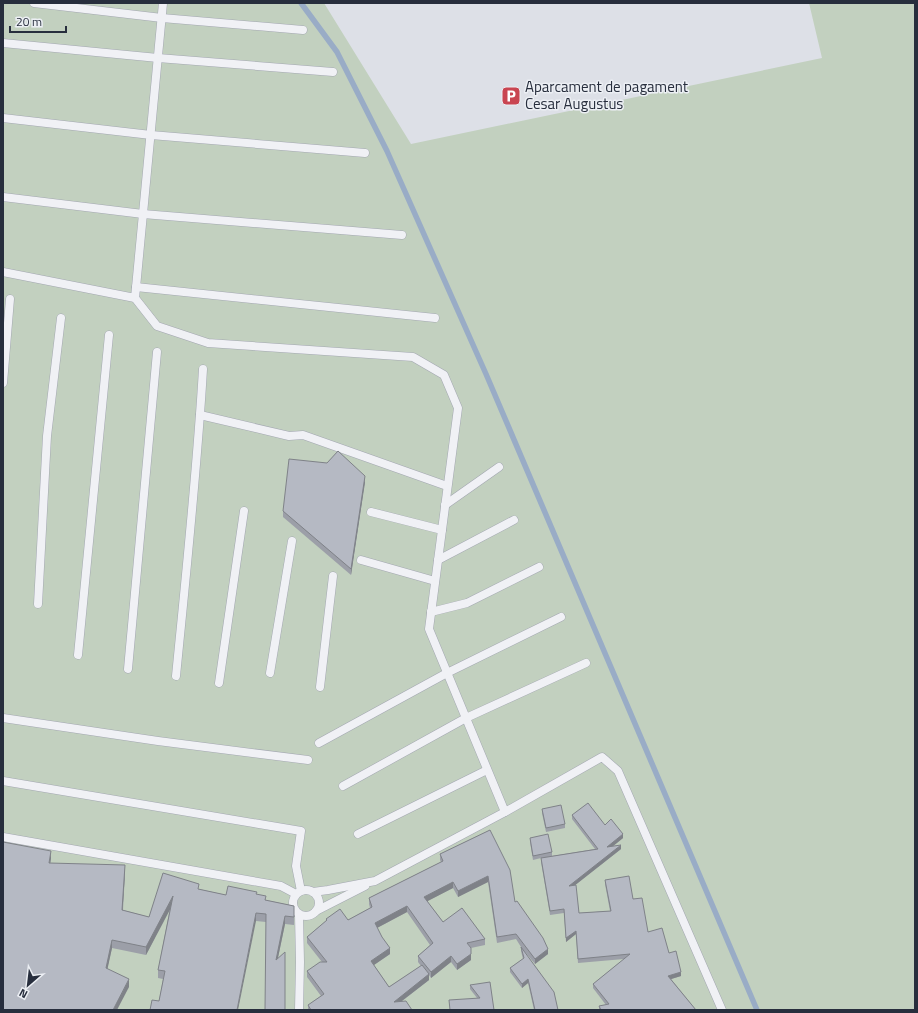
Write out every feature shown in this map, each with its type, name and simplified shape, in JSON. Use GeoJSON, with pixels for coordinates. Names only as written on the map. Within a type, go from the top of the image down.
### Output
{"type":"FeatureCollection","features":[{"type":"Feature","properties":{"kind":"lane"},"geometry":{"type":"LineString","coordinates":[[34,3],[162,18],[303,30]]}},
{"type":"Feature","properties":{"kind":"lane"},"geometry":{"type":"LineString","coordinates":[[135,298],[163,3]]}},
{"type":"Feature","properties":{"kind":"lane"},"geometry":{"type":"LineString","coordinates":[[3,43],[158,58],[333,72]]}},
{"type":"Feature","properties":{"kind":"lane"},"geometry":{"type":"LineString","coordinates":[[3,118],[151,135],[365,153]]}},
{"type":"Feature","properties":{"kind":"lane"},"geometry":{"type":"LineString","coordinates":[[3,197],[143,214],[402,235]]}},
{"type":"Feature","properties":{"kind":"lane"},"geometry":{"type":"LineString","coordinates":[[3,272],[135,298],[157,326],[208,344],[413,357],[444,375],[458,408],[429,629],[504,812]]}},
{"type":"Feature","properties":{"kind":"lane"},"geometry":{"type":"LineString","coordinates":[[136,287],[435,318]]}},
{"type":"Feature","properties":{"kind":"lane"},"geometry":{"type":"LineString","coordinates":[[3,383],[10,299]]}},
{"type":"Feature","properties":{"kind":"lane"},"geometry":{"type":"LineString","coordinates":[[38,604],[47,436],[61,318]]}},
{"type":"Feature","properties":{"kind":"lane"},"geometry":{"type":"LineString","coordinates":[[78,655],[109,335]]}},
{"type":"Feature","properties":{"kind":"lane"},"geometry":{"type":"LineString","coordinates":[[128,669],[157,352]]}},
{"type":"Feature","properties":{"kind":"lane"},"geometry":{"type":"LineString","coordinates":[[176,676],[195,488],[202,369]]}},
{"type":"Feature","properties":{"kind":"lane"},"geometry":{"type":"LineString","coordinates":[[200,415],[289,436],[303,435],[447,486]]}},
{"type":"Feature","properties":{"kind":"lane"},"geometry":{"type":"LineString","coordinates":[[445,505],[499,467]]}},
{"type":"Feature","properties":{"kind":"lane"},"geometry":{"type":"LineString","coordinates":[[219,683],[244,511]]}},
{"type":"Feature","properties":{"kind":"lane"},"geometry":{"type":"LineString","coordinates":[[371,512],[442,530]]}},
{"type":"Feature","properties":{"kind":"lane"},"geometry":{"type":"LineString","coordinates":[[438,560],[514,520]]}},
{"type":"Feature","properties":{"kind":"lane"},"geometry":{"type":"LineString","coordinates":[[270,673],[292,541]]}},
{"type":"Feature","properties":{"kind":"lane"},"geometry":{"type":"LineString","coordinates":[[362,560],[435,580]]}},
{"type":"Feature","properties":{"kind":"lane"},"geometry":{"type":"LineString","coordinates":[[431,612],[467,602],[539,567]]}},
{"type":"Feature","properties":{"kind":"lane"},"geometry":{"type":"LineString","coordinates":[[320,686],[334,576]]}},
{"type":"Feature","properties":{"kind":"lane"},"geometry":{"type":"LineString","coordinates":[[319,743],[447,674],[560,617]]}},
{"type":"Feature","properties":{"kind":"lane"},"geometry":{"type":"LineString","coordinates":[[343,786],[466,718],[586,663]]}},
{"type":"Feature","properties":{"kind":"lane"},"geometry":{"type":"LineString","coordinates":[[3,718],[158,741],[308,760]]}},
{"type":"Feature","properties":{"kind":"lane"},"geometry":{"type":"LineString","coordinates":[[372,882],[313,892],[309,890],[298,892],[293,898],[294,911],[299,915],[305,917],[309,916],[504,812],[602,757],[618,771],[722,1010]]}},
{"type":"Feature","properties":{"kind":"lane"},"geometry":{"type":"LineString","coordinates":[[358,834],[487,770]]}},
{"type":"Feature","properties":{"kind":"lane"},"geometry":{"type":"LineString","coordinates":[[3,781],[301,831],[296,866],[298,892]]}},
{"type":"Feature","properties":{"kind":"lane"},"geometry":{"type":"LineString","coordinates":[[3,836],[281,886],[298,892]]}},
{"type":"Feature","properties":{"kind":"lane"},"geometry":{"type":"LineString","coordinates":[[313,892],[316,895],[319,904],[316,911]]}},
{"type":"Feature","properties":{"kind":"lane"},"geometry":{"type":"LineString","coordinates":[[299,915],[299,1010]]}},
{"type":"Feature","properties":{"kind":"green space"},"geometry":{"type":"Polygon","coordinates":[[[3,3],[324,3],[411,144],[822,58],[809,3],[915,3],[915,1010],[3,1010],[3,3]]]}},
{"type":"Feature","properties":{"kind":"building"},"geometry":{"type":"Polygon","coordinates":[[[338,451],[365,476],[351,569],[283,511],[289,459],[327,463],[338,451]]]}},
{"type":"Feature","properties":{"kind":"building"},"geometry":{"type":"Polygon","coordinates":[[[588,803],[605,825],[611,819],[623,834],[607,847],[621,845],[569,886],[576,885],[579,913],[611,911],[605,880],[629,876],[633,899],[642,898],[648,932],[662,928],[669,953],[676,951],[681,972],[668,976],[696,1010],[601,1010],[599,1006],[609,1004],[593,984],[630,954],[578,959],[576,931],[566,938],[564,909],[550,911],[541,858],[598,849],[572,815],[588,803]]]}},
{"type":"Feature","properties":{"kind":"building"},"geometry":{"type":"Polygon","coordinates":[[[561,805],[565,824],[546,828],[542,809],[561,805]]]}},
{"type":"Feature","properties":{"kind":"building"},"geometry":{"type":"Polygon","coordinates":[[[490,830],[510,870],[515,902],[517,901],[543,938],[548,949],[535,959],[516,934],[497,937],[488,876],[458,891],[453,882],[424,897],[443,922],[462,908],[485,939],[467,943],[471,948],[471,954],[457,964],[451,956],[431,972],[418,956],[433,943],[407,906],[375,923],[382,937],[390,948],[371,961],[389,987],[422,965],[429,974],[394,1002],[406,1001],[412,1010],[311,1010],[308,1005],[324,994],[307,971],[320,962],[327,962],[307,937],[327,920],[326,919],[340,909],[348,920],[372,907],[369,898],[443,861],[440,854],[490,830]]]}},
{"type":"Feature","properties":{"kind":"building"},"geometry":{"type":"Polygon","coordinates":[[[548,834],[552,852],[533,856],[530,838],[548,834]]]}},
{"type":"Feature","properties":{"kind":"building"},"geometry":{"type":"Polygon","coordinates":[[[3,842],[51,851],[49,863],[125,865],[122,910],[149,917],[163,873],[199,884],[198,889],[226,895],[228,886],[257,892],[256,894],[266,896],[265,900],[294,906],[294,917],[285,916],[276,960],[285,952],[285,1010],[265,1010],[266,914],[256,913],[237,1010],[150,1010],[152,1000],[159,1001],[165,971],[158,970],[173,896],[146,947],[112,940],[106,968],[129,979],[113,1010],[3,1010],[3,842]]]}},
{"type":"Feature","properties":{"kind":"building"},"geometry":{"type":"Polygon","coordinates":[[[521,947],[554,992],[558,1010],[535,1010],[528,979],[522,984],[510,968],[524,958],[521,947]]]}},
{"type":"Feature","properties":{"kind":"building"},"geometry":{"type":"Polygon","coordinates":[[[490,982],[494,1010],[450,1010],[449,1000],[480,998],[470,985],[490,982]]]}},
{"type":"Feature","properties":{"kind":"waterway"},"geometry":{"type":"LineString","coordinates":[[301,3],[337,52],[387,151],[486,374],[757,1010]]}},
{"type":"Feature","properties":{"kind":"place","name":"Aparcament de pagament Cesar Augustus"},"geometry":{"type":"Point","coordinates":[511,96]}}]}
